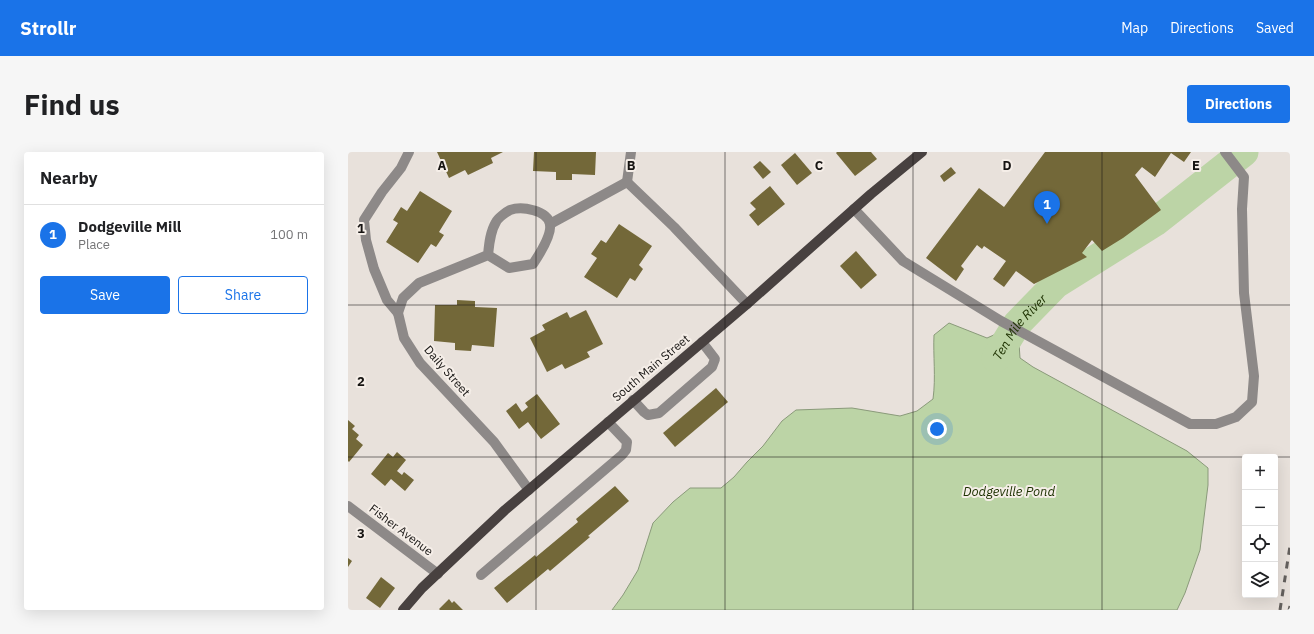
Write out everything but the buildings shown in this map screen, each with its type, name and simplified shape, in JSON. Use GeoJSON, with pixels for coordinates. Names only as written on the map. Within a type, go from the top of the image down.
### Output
{"type":"FeatureCollection","features":[{"type":"Feature","properties":{"kind":"main road","name":"South Main Street"},"geometry":{"type":"LineString","coordinates":[[403,610],[422,588],[505,510],[747,304],[854,209],[922,152]]}},
{"type":"Feature","properties":{"kind":"street"},"geometry":{"type":"LineString","coordinates":[[398,313],[387,300],[374,268],[366,240],[364,220],[382,192],[401,168],[409,152]]}},
{"type":"Feature","properties":{"kind":"street"},"geometry":{"type":"LineString","coordinates":[[627,182],[631,152]]}},
{"type":"Feature","properties":{"kind":"street"},"geometry":{"type":"LineString","coordinates":[[854,209],[903,261],[1001,321],[1190,424],[1216,424],[1236,418],[1252,402],[1254,376],[1244,293],[1242,209],[1244,177],[1226,153]]}},
{"type":"Feature","properties":{"kind":"street"},"geometry":{"type":"LineString","coordinates":[[550,224],[627,182]]}},
{"type":"Feature","properties":{"kind":"street"},"geometry":{"type":"LineString","coordinates":[[627,182],[674,227],[747,304]]}},
{"type":"Feature","properties":{"kind":"street"},"geometry":{"type":"LineString","coordinates":[[530,208],[544,216],[550,224],[549,234],[542,250],[533,264],[509,268],[488,255],[491,236],[496,221],[509,210],[530,208]]}},
{"type":"Feature","properties":{"kind":"street"},"geometry":{"type":"LineString","coordinates":[[398,313],[403,298],[419,283],[488,255]]}},
{"type":"Feature","properties":{"kind":"street","name":"Daily Street"},"geometry":{"type":"LineString","coordinates":[[398,313],[404,338],[420,363],[494,442],[529,490]]}},
{"type":"Feature","properties":{"kind":"street"},"geometry":{"type":"LineString","coordinates":[[634,400],[648,415],[659,413],[712,368],[715,360],[702,342]]}},
{"type":"Feature","properties":{"kind":"street"},"geometry":{"type":"LineString","coordinates":[[481,575],[626,450],[627,442],[608,422]]}},
{"type":"Feature","properties":{"kind":"street","name":"Fisher Avenue"},"geometry":{"type":"LineString","coordinates":[[348,506],[438,574]]}},
{"type":"Feature","properties":{"kind":"water","name":"Dodgeville Pond"},"geometry":{"type":"Polygon","coordinates":[[[1009,318],[1029,330],[1019,343],[1020,358],[1033,367],[1187,451],[1208,468],[1208,485],[1200,550],[1185,593],[1177,610],[612,610],[638,570],[653,523],[673,502],[690,488],[721,488],[734,477],[763,446],[782,421],[796,410],[852,408],[900,416],[917,411],[933,399],[934,335],[949,323],[987,338],[996,334],[1009,318]]]}},
{"type":"Feature","properties":{"kind":"waterway","name":"Ten Mile River"},"geometry":{"type":"LineString","coordinates":[[996,358],[1017,324],[1056,284],[1155,222],[1244,152]]}},
{"type":"Feature","properties":{"kind":"railway"},"geometry":{"type":"LineString","coordinates":[[1280,610],[1290,546]]}},
{"type":"Feature","properties":{"kind":"railway"},"geometry":{"type":"LineString","coordinates":[[1289,610],[1290,606]]}},
{"type":"Feature","properties":{"kind":"place","name":"Dodgeville Mill"},"geometry":{"type":"Point","coordinates":[1047,224]}}]}
